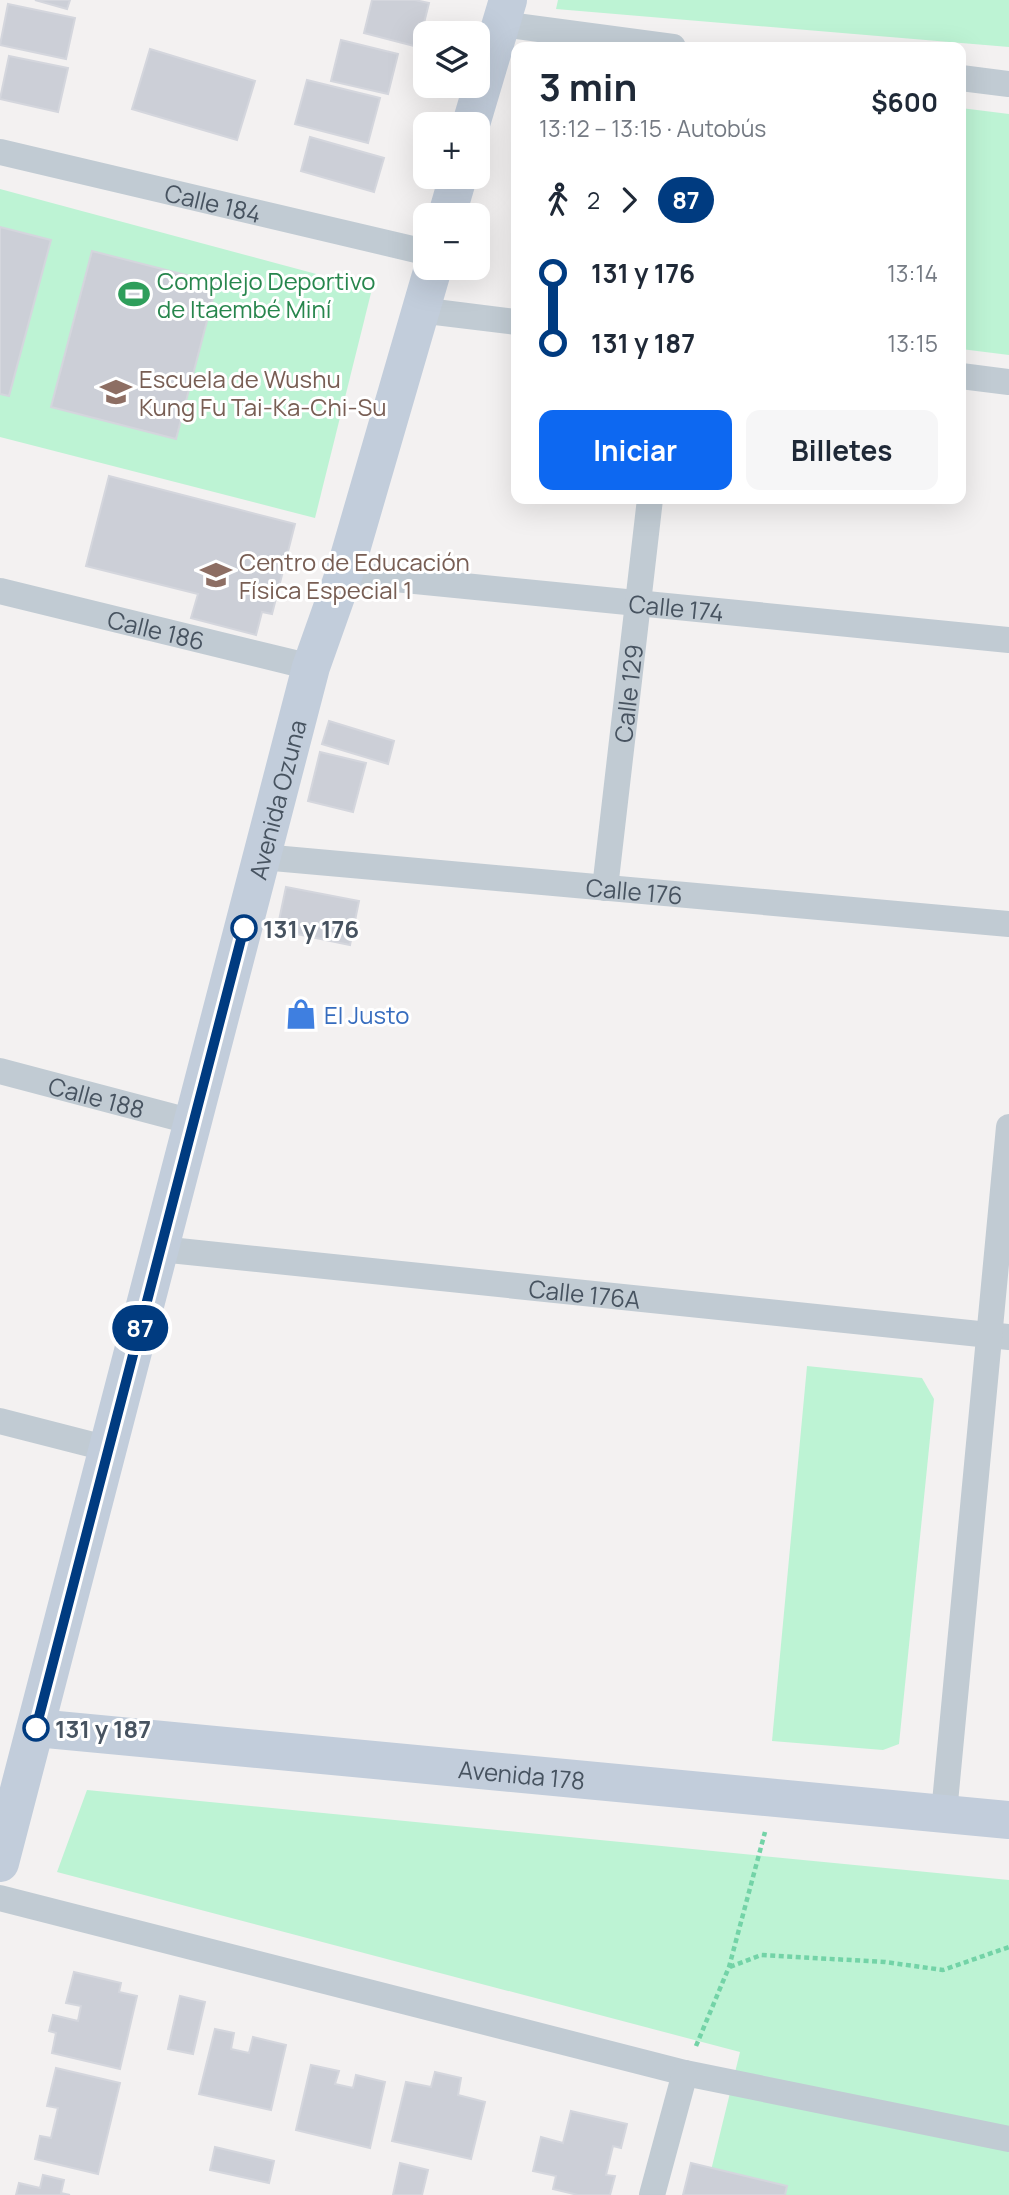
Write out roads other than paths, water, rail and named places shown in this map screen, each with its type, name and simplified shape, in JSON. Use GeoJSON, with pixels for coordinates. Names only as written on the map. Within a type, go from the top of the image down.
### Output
{"type":"FeatureCollection","features":[{"type":"Feature","properties":{"kind":"main road"},"geometry":{"type":"LineString","coordinates":[[475,112],[505,12]]}},
{"type":"Feature","properties":{"kind":"main road","name":"Avenida Ozuna"},"geometry":{"type":"LineString","coordinates":[[0,1863],[11,1777],[36,1728],[311,667],[344,574],[429,280]]}},
{"type":"Feature","properties":{"kind":"main road","name":"Avenida 178"},"geometry":{"type":"LineString","coordinates":[[36,1728],[1009,1820]]}},
{"type":"Feature","properties":{"kind":"street"},"geometry":{"type":"LineString","coordinates":[[505,12],[649,42]]}},
{"type":"Feature","properties":{"kind":"street"},"geometry":{"type":"LineString","coordinates":[[966,79],[1009,84]]}},
{"type":"Feature","properties":{"kind":"street","name":"Calle 184"},"geometry":{"type":"LineString","coordinates":[[0,152],[413,249]]}},
{"type":"Feature","properties":{"kind":"street"},"geometry":{"type":"LineString","coordinates":[[419,310],[511,321]]}},
{"type":"Feature","properties":{"kind":"street"},"geometry":{"type":"LineString","coordinates":[[966,377],[1009,382]]}},
{"type":"Feature","properties":{"kind":"street","name":"Calle 129"},"geometry":{"type":"LineString","coordinates":[[606,888],[649,504]]}},
{"type":"Feature","properties":{"kind":"street","name":"Calle 174"},"geometry":{"type":"LineString","coordinates":[[344,574],[1009,640]]}},
{"type":"Feature","properties":{"kind":"street","name":"Calle 186"},"geometry":{"type":"LineString","coordinates":[[0,591],[311,667]]}},
{"type":"Feature","properties":{"kind":"street","name":"Calle 176"},"geometry":{"type":"LineString","coordinates":[[262,857],[1009,924]]}},
{"type":"Feature","properties":{"kind":"street","name":"Calle 188"},"geometry":{"type":"LineString","coordinates":[[0,1071],[193,1122]]}},
{"type":"Feature","properties":{"kind":"street"},"geometry":{"type":"LineString","coordinates":[[944,1813],[1000,1336],[1009,1127]]}},
{"type":"Feature","properties":{"kind":"street","name":"Calle 176A"},"geometry":{"type":"LineString","coordinates":[[160,1249],[1000,1336]]}},
{"type":"Feature","properties":{"kind":"street"},"geometry":{"type":"LineString","coordinates":[[0,1421],[109,1449]]}},
{"type":"Feature","properties":{"kind":"street"},"geometry":{"type":"LineString","coordinates":[[0,1898],[685,2073],[1009,2139]]}},
{"type":"Feature","properties":{"kind":"street"},"geometry":{"type":"LineString","coordinates":[[652,2195],[685,2073]]}},
{"type":"Feature","properties":{"kind":"place","name":"Complejo Deportivo de Itaembé Miní"},"geometry":{"type":"Point","coordinates":[134,294]}},
{"type":"Feature","properties":{"kind":"place","name":"Escuela de Wushu Kung Fu Tai-Ka-Chi-Su"},"geometry":{"type":"Point","coordinates":[116,392]}},
{"type":"Feature","properties":{"kind":"place","name":"Centro de Educación Física Especial 1"},"geometry":{"type":"Point","coordinates":[216,575]}},
{"type":"Feature","properties":{"kind":"place","name":"131 y 176"},"geometry":{"type":"Point","coordinates":[244,928]}},
{"type":"Feature","properties":{"kind":"place","name":"El Justo"},"geometry":{"type":"Point","coordinates":[301,1014]}},
{"type":"Feature","properties":{"kind":"place","name":"131 y 187"},"geometry":{"type":"Point","coordinates":[36,1728]}}]}
